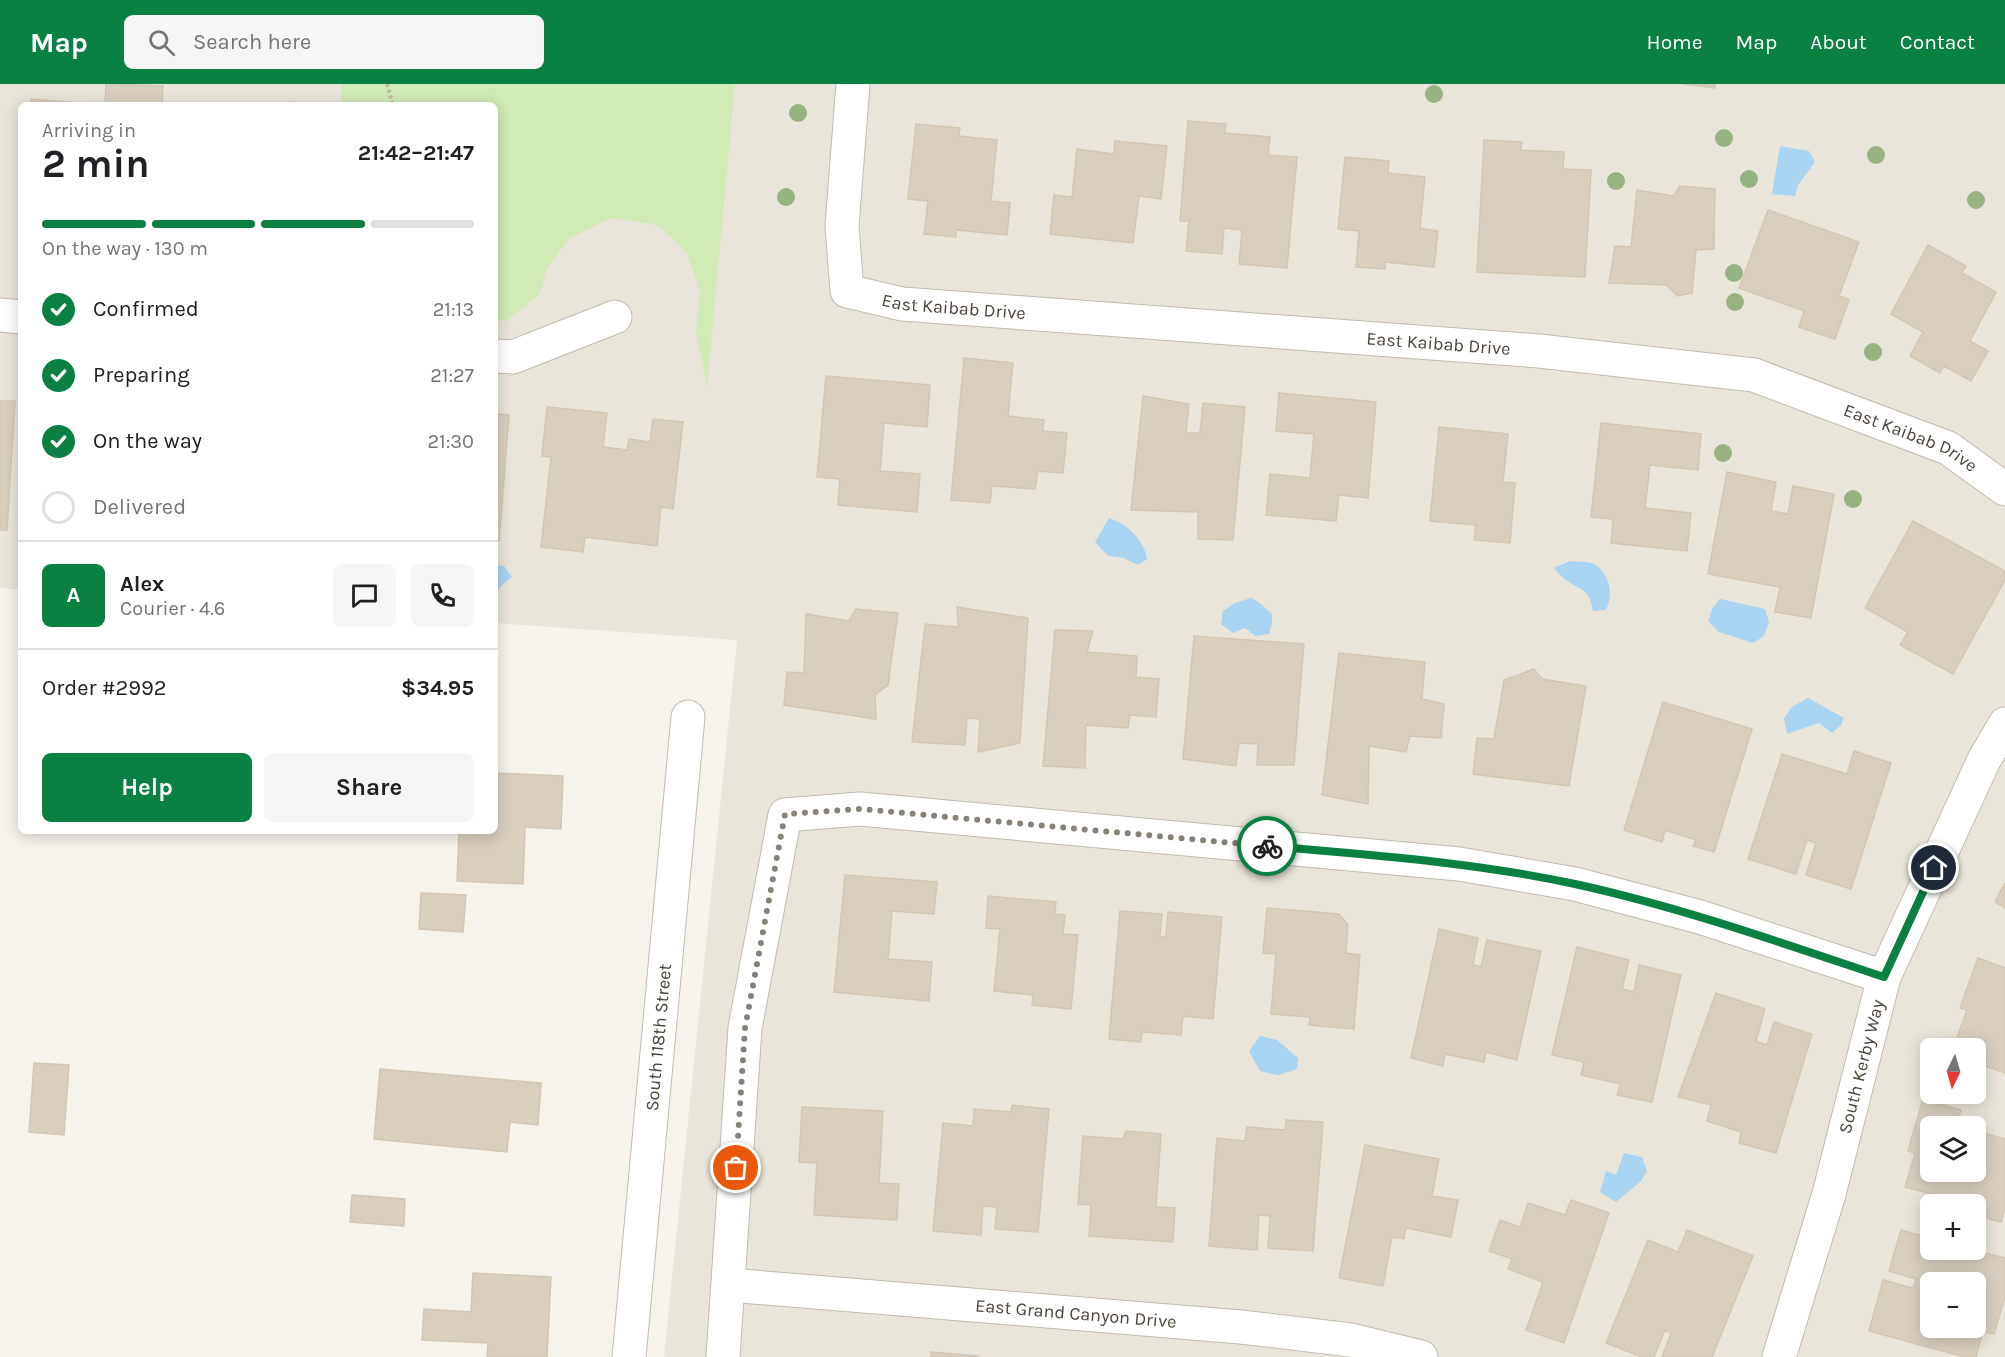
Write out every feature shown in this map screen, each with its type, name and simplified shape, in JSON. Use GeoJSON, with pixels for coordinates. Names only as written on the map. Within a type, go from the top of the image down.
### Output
{"type":"FeatureCollection","features":[{"type":"Feature","properties":{"kind":"street","name":"East Kaibab Drive"},"geometry":{"type":"LineString","coordinates":[[853,84],[842,226],[847,291],[902,304],[1539,351],[1754,375],[1948,448],[2005,489]]}},
{"type":"Feature","properties":{"kind":"street"},"geometry":{"type":"LineString","coordinates":[[0,315],[18,317]]}},
{"type":"Feature","properties":{"kind":"street"},"geometry":{"type":"LineString","coordinates":[[498,356],[513,357],[615,317]]}},
{"type":"Feature","properties":{"kind":"street","name":"South 118th Street"},"geometry":{"type":"LineString","coordinates":[[629,1357],[688,717]]}},
{"type":"Feature","properties":{"kind":"street","name":"South Kerby Way"},"geometry":{"type":"LineString","coordinates":[[1779,1357],[1829,1194],[1884,977],[1984,760],[2005,724]]}},
{"type":"Feature","properties":{"kind":"street"},"geometry":{"type":"LineString","coordinates":[[723,1357],[745,1028],[785,814],[860,809],[1459,864],[1575,884],[1689,914],[1884,977]]}},
{"type":"Feature","properties":{"kind":"street","name":"East Grand Canyon Drive"},"geometry":{"type":"LineString","coordinates":[[729,1285],[1241,1327],[1351,1340],[1421,1357]]}},
{"type":"Feature","properties":{"kind":"path"},"geometry":{"type":"LineString","coordinates":[[387,84],[392,102]]}},
{"type":"Feature","properties":{"kind":"shaded area"},"geometry":{"type":"Polygon","coordinates":[[[0,84],[2005,84],[2005,1357],[664,1357],[737,640],[498,623],[498,102],[18,102],[18,590],[0,588],[0,84]]]}},
{"type":"Feature","properties":{"kind":"green space"},"geometry":{"type":"Polygon","coordinates":[[[342,84],[735,84],[707,388],[696,331],[700,291],[687,253],[658,225],[611,218],[570,238],[547,268],[539,295],[506,321],[498,320],[498,102],[341,102],[342,84]]]}},
{"type":"Feature","properties":{"kind":"water"},"geometry":{"type":"Polygon","coordinates":[[[1780,146],[1809,151],[1815,162],[1798,185],[1795,196],[1772,194],[1780,146]]]}},
{"type":"Feature","properties":{"kind":"water"},"geometry":{"type":"Polygon","coordinates":[[[1109,518],[1123,524],[1139,539],[1147,559],[1138,565],[1124,558],[1108,556],[1095,542],[1109,518]]]}},
{"type":"Feature","properties":{"kind":"water"},"geometry":{"type":"Polygon","coordinates":[[[1570,561],[1592,563],[1600,568],[1607,579],[1610,591],[1606,610],[1593,611],[1586,593],[1570,583],[1554,568],[1570,561]]]}},
{"type":"Feature","properties":{"kind":"water"},"geometry":{"type":"Polygon","coordinates":[[[498,565],[504,566],[512,577],[498,590],[498,565]]]}},
{"type":"Feature","properties":{"kind":"water"},"geometry":{"type":"Polygon","coordinates":[[[1251,598],[1272,614],[1269,634],[1256,636],[1245,628],[1233,633],[1221,624],[1223,611],[1235,603],[1251,598]]]}},
{"type":"Feature","properties":{"kind":"water"},"geometry":{"type":"Polygon","coordinates":[[[1720,599],[1765,609],[1769,622],[1764,636],[1753,643],[1719,632],[1708,621],[1713,607],[1720,599]]]}},
{"type":"Feature","properties":{"kind":"water"},"geometry":{"type":"Polygon","coordinates":[[[1808,698],[1844,718],[1841,725],[1832,733],[1819,723],[1787,734],[1784,718],[1792,707],[1808,698]]]}},
{"type":"Feature","properties":{"kind":"water"},"geometry":{"type":"Polygon","coordinates":[[[1260,1036],[1277,1040],[1298,1058],[1297,1069],[1278,1075],[1260,1071],[1249,1051],[1260,1036]]]}},
{"type":"Feature","properties":{"kind":"water"},"geometry":{"type":"Polygon","coordinates":[[[1624,1153],[1642,1157],[1647,1171],[1640,1182],[1616,1202],[1600,1192],[1606,1171],[1616,1175],[1624,1153]]]}},
{"type":"Feature","properties":{"kind":"building"},"geometry":{"type":"Polygon","coordinates":[[[106,84],[163,86],[162,102],[105,102],[106,84]]]}},
{"type":"Feature","properties":{"kind":"building"},"geometry":{"type":"Polygon","coordinates":[[[1683,84],[1715,84],[1715,88],[1683,84]]]}},
{"type":"Feature","properties":{"kind":"building"},"geometry":{"type":"Polygon","coordinates":[[[31,99],[68,102],[31,102],[31,99]]]}},
{"type":"Feature","properties":{"kind":"building"},"geometry":{"type":"Polygon","coordinates":[[[1188,121],[1226,124],[1225,133],[1270,137],[1268,155],[1297,157],[1287,268],[1239,264],[1242,230],[1224,228],[1222,254],[1186,251],[1189,221],[1180,221],[1188,121]]]}},
{"type":"Feature","properties":{"kind":"building"},"geometry":{"type":"Polygon","coordinates":[[[916,124],[960,128],[959,136],[997,140],[991,201],[1010,203],[1007,235],[956,230],[956,237],[924,234],[928,201],[908,199],[916,124]]]}},
{"type":"Feature","properties":{"kind":"building"},"geometry":{"type":"Polygon","coordinates":[[[1484,140],[1522,142],[1521,150],[1564,152],[1563,169],[1591,170],[1585,277],[1477,272],[1484,140]]]}},
{"type":"Feature","properties":{"kind":"building"},"geometry":{"type":"Polygon","coordinates":[[[1115,141],[1167,146],[1161,199],[1139,196],[1133,243],[1050,234],[1054,195],[1072,197],[1077,149],[1114,154],[1115,141]]]}},
{"type":"Feature","properties":{"kind":"building"},"geometry":{"type":"Polygon","coordinates":[[[1345,157],[1389,161],[1388,173],[1425,177],[1420,228],[1438,231],[1434,267],[1385,262],[1385,269],[1356,267],[1359,231],[1338,229],[1345,157]]]}},
{"type":"Feature","properties":{"kind":"building"},"geometry":{"type":"Polygon","coordinates":[[[1680,186],[1715,189],[1714,249],[1696,250],[1692,293],[1677,296],[1667,285],[1609,283],[1615,246],[1631,247],[1637,190],[1674,196],[1680,186]]]}},
{"type":"Feature","properties":{"kind":"building"},"geometry":{"type":"Polygon","coordinates":[[[1768,210],[1859,242],[1839,296],[1849,300],[1835,339],[1799,327],[1804,311],[1739,288],[1768,210]]]}},
{"type":"Feature","properties":{"kind":"building"},"geometry":{"type":"Polygon","coordinates":[[[1928,245],[1966,266],[1962,273],[1996,292],[1970,341],[1988,351],[1971,381],[1944,366],[1940,373],[1910,356],[1923,332],[1891,314],[1928,245]]]}},
{"type":"Feature","properties":{"kind":"building"},"geometry":{"type":"Polygon","coordinates":[[[964,358],[1013,363],[1008,416],[1044,420],[1043,431],[1067,433],[1063,473],[1038,471],[1035,489],[992,486],[990,503],[951,500],[964,358]]]}},
{"type":"Feature","properties":{"kind":"building"},"geometry":{"type":"Polygon","coordinates":[[[826,376],[930,385],[927,427],[884,423],[880,471],[920,474],[917,512],[838,505],[840,479],[817,477],[826,376]]]}},
{"type":"Feature","properties":{"kind":"building"},"geometry":{"type":"Polygon","coordinates":[[[1279,393],[1376,402],[1368,498],[1339,495],[1336,521],[1266,515],[1270,474],[1310,478],[1314,434],[1276,431],[1279,393]]]}},
{"type":"Feature","properties":{"kind":"building"},"geometry":{"type":"Polygon","coordinates":[[[1143,396],[1189,404],[1186,433],[1200,433],[1203,403],[1245,407],[1233,540],[1198,539],[1198,512],[1131,510],[1143,396]]]}},
{"type":"Feature","properties":{"kind":"building"},"geometry":{"type":"Polygon","coordinates":[[[0,401],[15,401],[7,530],[0,530],[0,401]]]}},
{"type":"Feature","properties":{"kind":"building"},"geometry":{"type":"Polygon","coordinates":[[[547,407],[607,413],[603,447],[627,450],[629,439],[650,442],[653,419],[683,422],[673,509],[661,507],[657,546],[585,537],[583,552],[541,547],[551,457],[542,456],[547,407]]]}},
{"type":"Feature","properties":{"kind":"building"},"geometry":{"type":"Polygon","coordinates":[[[498,414],[509,415],[498,541],[498,414]]]}},
{"type":"Feature","properties":{"kind":"building"},"geometry":{"type":"Polygon","coordinates":[[[1601,423],[1701,434],[1698,470],[1650,465],[1645,508],[1691,513],[1687,551],[1611,543],[1613,519],[1591,517],[1601,423]]]}},
{"type":"Feature","properties":{"kind":"building"},"geometry":{"type":"Polygon","coordinates":[[[1439,427],[1508,434],[1503,482],[1515,483],[1510,543],[1474,540],[1476,525],[1430,521],[1439,427]]]}},
{"type":"Feature","properties":{"kind":"building"},"geometry":{"type":"Polygon","coordinates":[[[1727,472],[1776,482],[1771,511],[1788,514],[1793,486],[1834,494],[1811,618],[1775,612],[1780,587],[1708,574],[1727,472]]]}},
{"type":"Feature","properties":{"kind":"building"},"geometry":{"type":"Polygon","coordinates":[[[1913,521],[2005,571],[2005,580],[1953,674],[1900,645],[1908,632],[1865,608],[1913,521]]]}},
{"type":"Feature","properties":{"kind":"building"},"geometry":{"type":"Polygon","coordinates":[[[957,607],[1028,618],[1020,743],[978,752],[980,719],[967,718],[965,745],[912,742],[925,624],[958,627],[957,607]]]}},
{"type":"Feature","properties":{"kind":"building"},"geometry":{"type":"Polygon","coordinates":[[[856,609],[898,613],[888,685],[875,695],[876,719],[784,705],[787,672],[804,673],[806,614],[849,621],[856,609]]]}},
{"type":"Feature","properties":{"kind":"building"},"geometry":{"type":"Polygon","coordinates":[[[1055,630],[1093,631],[1087,652],[1137,656],[1136,677],[1159,679],[1156,717],[1130,715],[1128,728],[1086,725],[1085,768],[1043,766],[1055,630]]]}},
{"type":"Feature","properties":{"kind":"building"},"geometry":{"type":"Polygon","coordinates":[[[1194,636],[1304,644],[1294,765],[1257,765],[1258,744],[1239,743],[1236,766],[1183,759],[1194,636]]]}},
{"type":"Feature","properties":{"kind":"building"},"geometry":{"type":"Polygon","coordinates":[[[1339,653],[1425,662],[1422,699],[1444,704],[1441,738],[1410,736],[1406,752],[1369,746],[1368,804],[1322,795],[1339,653]]]}},
{"type":"Feature","properties":{"kind":"building"},"geometry":{"type":"Polygon","coordinates":[[[1534,669],[1542,679],[1586,686],[1569,786],[1473,774],[1477,738],[1494,739],[1504,680],[1534,669]]]}},
{"type":"Feature","properties":{"kind":"building"},"geometry":{"type":"Polygon","coordinates":[[[1663,702],[1752,729],[1714,852],[1693,846],[1696,840],[1665,830],[1662,842],[1624,830],[1663,702]]]}},
{"type":"Feature","properties":{"kind":"building"},"geometry":{"type":"Polygon","coordinates":[[[1854,751],[1891,763],[1851,889],[1806,875],[1816,843],[1807,840],[1796,874],[1748,859],[1782,754],[1847,774],[1854,751]]]}},
{"type":"Feature","properties":{"kind":"building"},"geometry":{"type":"Polygon","coordinates":[[[498,773],[563,776],[561,829],[525,827],[523,884],[457,881],[459,834],[498,834],[498,773]]]}},
{"type":"Feature","properties":{"kind":"building"},"geometry":{"type":"Polygon","coordinates":[[[845,875],[937,882],[934,914],[892,911],[888,959],[932,962],[929,1001],[834,992],[845,875]]]}},
{"type":"Feature","properties":{"kind":"building"},"geometry":{"type":"Polygon","coordinates":[[[2005,883],[2005,908],[1995,902],[2005,883]]]}},
{"type":"Feature","properties":{"kind":"building"},"geometry":{"type":"Polygon","coordinates":[[[421,893],[466,895],[463,932],[419,929],[421,893]]]}},
{"type":"Feature","properties":{"kind":"building"},"geometry":{"type":"Polygon","coordinates":[[[988,896],[1056,902],[1055,914],[1065,915],[1063,934],[1078,935],[1071,1009],[1032,1005],[1033,995],[994,991],[1000,929],[986,928],[988,896]]]}},
{"type":"Feature","properties":{"kind":"building"},"geometry":{"type":"Polygon","coordinates":[[[1267,908],[1339,914],[1348,925],[1346,953],[1360,955],[1354,1029],[1309,1025],[1310,1017],[1271,1014],[1276,954],[1263,953],[1267,908]]]}},
{"type":"Feature","properties":{"kind":"building"},"geometry":{"type":"Polygon","coordinates":[[[1120,911],[1162,914],[1160,937],[1166,937],[1168,912],[1222,917],[1213,1019],[1183,1016],[1181,1035],[1142,1032],[1141,1042],[1109,1039],[1120,911]]]}},
{"type":"Feature","properties":{"kind":"building"},"geometry":{"type":"Polygon","coordinates":[[[1439,929],[1478,938],[1473,965],[1481,967],[1487,940],[1541,951],[1517,1060],[1486,1052],[1484,1062],[1445,1054],[1443,1066],[1411,1058],[1439,929]]]}},
{"type":"Feature","properties":{"kind":"building"},"geometry":{"type":"Polygon","coordinates":[[[1577,947],[1629,960],[1622,989],[1634,992],[1639,965],[1681,975],[1652,1102],[1617,1095],[1620,1084],[1581,1075],[1584,1062],[1552,1055],[1577,947]]]}},
{"type":"Feature","properties":{"kind":"building"},"geometry":{"type":"Polygon","coordinates":[[[1978,958],[2005,968],[2005,1073],[1986,1066],[1986,1038],[1957,1038],[1967,1010],[1960,1008],[1978,958]]]}},
{"type":"Feature","properties":{"kind":"building"},"geometry":{"type":"Polygon","coordinates":[[[1716,993],[1765,1009],[1756,1041],[1767,1045],[1774,1022],[1812,1034],[1776,1153],[1739,1143],[1741,1132],[1707,1121],[1711,1105],[1678,1097],[1716,993]]]}},
{"type":"Feature","properties":{"kind":"building"},"geometry":{"type":"Polygon","coordinates":[[[34,1063],[69,1065],[64,1135],[29,1132],[34,1063]]]}},
{"type":"Feature","properties":{"kind":"building"},"geometry":{"type":"Polygon","coordinates":[[[380,1069],[541,1083],[538,1125],[510,1122],[507,1152],[374,1139],[380,1069]]]}},
{"type":"Feature","properties":{"kind":"building"},"geometry":{"type":"Polygon","coordinates":[[[1922,1104],[1940,1104],[1961,1110],[1959,1116],[1920,1116],[1920,1182],[1986,1182],[1986,1134],[2005,1139],[2005,1208],[2001,1222],[1986,1218],[1986,1194],[1931,1194],[1905,1187],[1915,1153],[1908,1151],[1922,1104]]]}},
{"type":"Feature","properties":{"kind":"building"},"geometry":{"type":"Polygon","coordinates":[[[1012,1105],[1049,1109],[1038,1232],[995,1229],[997,1207],[983,1206],[981,1235],[933,1231],[943,1123],[973,1126],[974,1109],[1011,1112],[1012,1105]]]}},
{"type":"Feature","properties":{"kind":"building"},"geometry":{"type":"Polygon","coordinates":[[[802,1107],[883,1111],[879,1183],[899,1184],[897,1220],[814,1215],[817,1163],[799,1162],[802,1107]]]}},
{"type":"Feature","properties":{"kind":"building"},"geometry":{"type":"Polygon","coordinates":[[[1286,1120],[1323,1122],[1313,1251],[1268,1248],[1270,1216],[1259,1215],[1257,1250],[1209,1246],[1217,1138],[1245,1141],[1247,1127],[1285,1130],[1286,1120]]]}},
{"type":"Feature","properties":{"kind":"building"},"geometry":{"type":"Polygon","coordinates":[[[1126,1131],[1161,1134],[1156,1207],[1175,1208],[1173,1242],[1089,1236],[1091,1205],[1078,1204],[1083,1136],[1123,1139],[1126,1131]]]}},
{"type":"Feature","properties":{"kind":"building"},"geometry":{"type":"Polygon","coordinates":[[[1365,1145],[1439,1159],[1432,1196],[1458,1200],[1451,1237],[1406,1228],[1404,1239],[1392,1237],[1383,1286],[1339,1278],[1365,1145]]]}},
{"type":"Feature","properties":{"kind":"building"},"geometry":{"type":"Polygon","coordinates":[[[352,1195],[405,1199],[404,1226],[350,1222],[352,1195]]]}},
{"type":"Feature","properties":{"kind":"building"},"geometry":{"type":"Polygon","coordinates":[[[1571,1200],[1609,1213],[1564,1343],[1526,1330],[1543,1282],[1508,1269],[1512,1259],[1489,1251],[1500,1220],[1520,1227],[1528,1203],[1565,1215],[1571,1200]]]}},
{"type":"Feature","properties":{"kind":"building"},"geometry":{"type":"Polygon","coordinates":[[[1687,1230],[1753,1256],[1712,1357],[1662,1357],[1671,1333],[1665,1330],[1654,1357],[1642,1357],[1606,1343],[1648,1240],[1678,1252],[1687,1230]]]}},
{"type":"Feature","properties":{"kind":"building"},"geometry":{"type":"Polygon","coordinates":[[[1901,1230],[1920,1235],[1920,1260],[1986,1260],[1986,1253],[2005,1258],[2005,1297],[1994,1334],[1986,1332],[1986,1272],[1920,1272],[1920,1338],[1981,1338],[1976,1357],[1964,1357],[1869,1331],[1883,1280],[1913,1288],[1916,1279],[1889,1271],[1901,1230]]]}},
{"type":"Feature","properties":{"kind":"building"},"geometry":{"type":"Polygon","coordinates":[[[473,1273],[551,1277],[547,1357],[487,1357],[488,1343],[422,1340],[424,1309],[471,1312],[473,1273]]]}},
{"type":"Feature","properties":{"kind":"building"},"geometry":{"type":"Polygon","coordinates":[[[931,1352],[978,1356],[978,1357],[931,1357],[931,1352]]]}},
{"type":"Feature","properties":{"kind":"way so far"},"geometry":{"type":"LineString","coordinates":[[736,1168],[745,1028],[785,814],[860,809],[1267,846]]}},
{"type":"Feature","properties":{"kind":"route"},"geometry":{"type":"LineString","coordinates":[[1267,846],[1459,864],[1575,884],[1700,917],[1884,977],[1934,868]]}}]}
